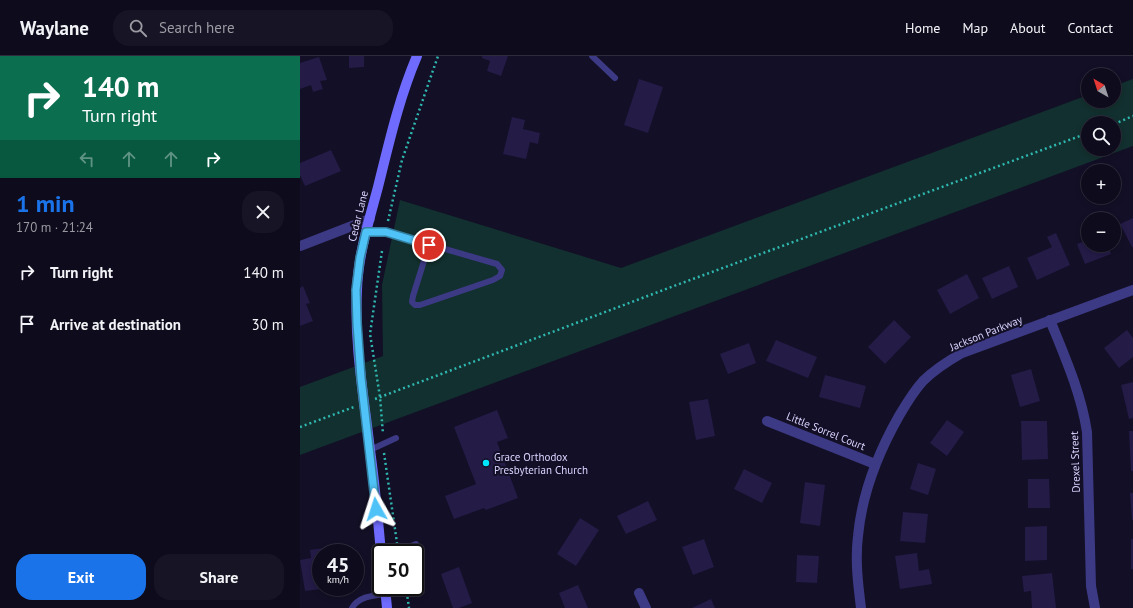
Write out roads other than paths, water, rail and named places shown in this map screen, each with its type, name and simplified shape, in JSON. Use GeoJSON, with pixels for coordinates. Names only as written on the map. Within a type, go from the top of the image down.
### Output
{"type":"FeatureCollection","features":[{"type":"Feature","properties":{"kind":"main road","name":"Cedar Lane"},"geometry":{"type":"LineString","coordinates":[[380,544],[361,378],[356,290],[360,258],[366,232],[400,106],[417,56]]}},
{"type":"Feature","properties":{"kind":"main road"},"geometry":{"type":"LineString","coordinates":[[386,596],[387,608]]}},
{"type":"Feature","properties":{"kind":"street"},"geometry":{"type":"LineString","coordinates":[[300,246],[370,219]]}},
{"type":"Feature","properties":{"kind":"street","name":"Jackson Parkway"},"geometry":{"type":"LineString","coordinates":[[861,608],[856,573],[858,536],[864,499],[875,464],[889,434],[909,399],[923,382],[941,366],[962,353],[1133,290]]}},
{"type":"Feature","properties":{"kind":"street","name":"Drexel Street"},"geometry":{"type":"LineString","coordinates":[[1050,320],[1075,381],[1085,417],[1087,432],[1091,586],[1095,608]]}},
{"type":"Feature","properties":{"kind":"street","name":"Little Sorrel Court"},"geometry":{"type":"LineString","coordinates":[[767,421],[875,464]]}},
{"type":"Feature","properties":{"kind":"street"},"geometry":{"type":"LineString","coordinates":[[639,593],[646,608]]}},
{"type":"Feature","properties":{"kind":"lane"},"geometry":{"type":"LineString","coordinates":[[592,56],[615,78]]}},
{"type":"Feature","properties":{"kind":"lane"},"geometry":{"type":"LineString","coordinates":[[366,232],[386,232],[497,264],[502,270],[500,276],[493,280],[420,305],[415,305],[412,302],[413,296],[429,245]]}},
{"type":"Feature","properties":{"kind":"lane"},"geometry":{"type":"LineString","coordinates":[[370,450],[396,438]]}},
{"type":"Feature","properties":{"kind":"lane"},"geometry":{"type":"LineString","coordinates":[[352,608],[358,600],[372,595]]}},
{"type":"Feature","properties":{"kind":"place","name":"Grace Orthodox Presbyterian Church"},"geometry":{"type":"Point","coordinates":[486,463]}}]}
